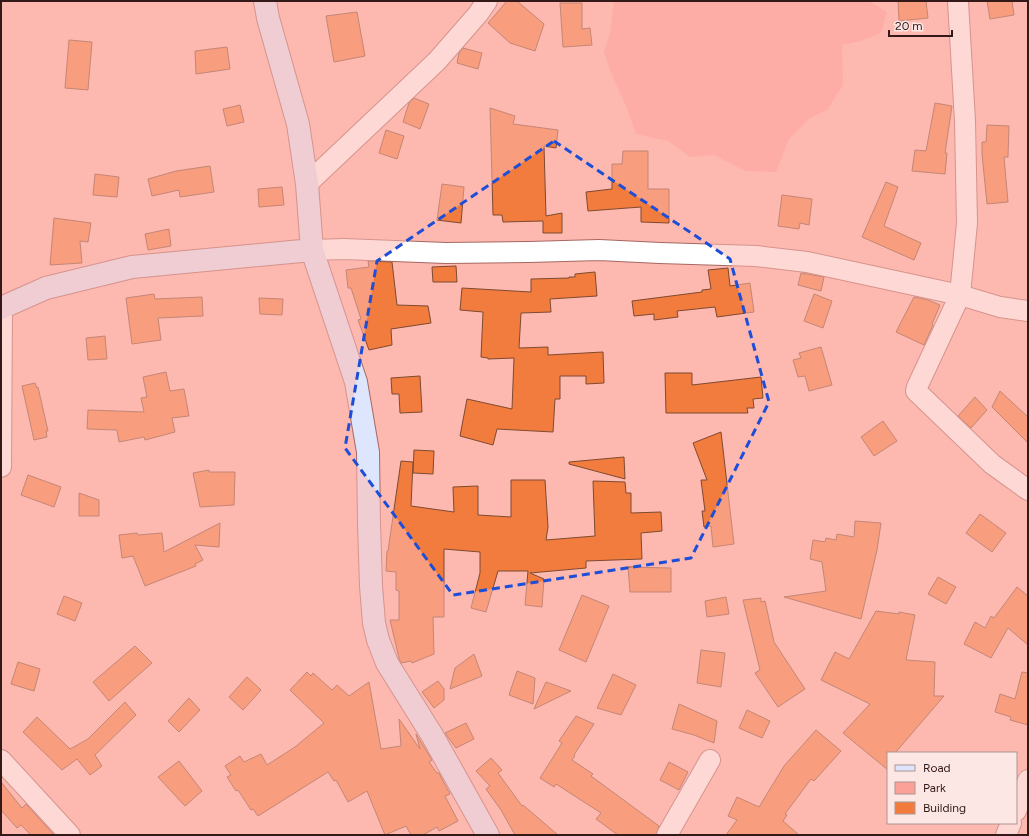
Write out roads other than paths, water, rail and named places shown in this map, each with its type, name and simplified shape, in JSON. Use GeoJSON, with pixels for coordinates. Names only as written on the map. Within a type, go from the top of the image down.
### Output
{"type":"FeatureCollection","features":[{"type":"Feature","properties":{"kind":"street"},"geometry":{"type":"LineString","coordinates":[[265,1],[268,18],[298,124],[307,184],[312,250],[356,382],[368,452],[371,586],[374,623],[378,640],[387,663],[432,735],[488,835]]}},
{"type":"Feature","properties":{"kind":"street"},"geometry":{"type":"LineString","coordinates":[[307,184],[437,61],[478,14],[487,1]]}},
{"type":"Feature","properties":{"kind":"street"},"geometry":{"type":"LineString","coordinates":[[958,1],[965,121],[967,223],[960,295],[916,387],[916,391],[992,464],[1028,490]]}},
{"type":"Feature","properties":{"kind":"street"},"geometry":{"type":"LineString","coordinates":[[1,467],[1,308],[46,288],[132,267],[312,250],[344,249],[476,253],[599,250],[756,256],[807,262],[960,295],[1000,307],[1028,311]]}},
{"type":"Feature","properties":{"kind":"street"},"geometry":{"type":"LineString","coordinates":[[1,760],[70,835]]}},
{"type":"Feature","properties":{"kind":"street"},"geometry":{"type":"LineString","coordinates":[[667,835],[710,760]]}},
{"type":"Feature","properties":{"kind":"street"},"geometry":{"type":"LineString","coordinates":[[1017,808],[1028,780]]}},
{"type":"Feature","properties":{"kind":"street"},"geometry":{"type":"LineString","coordinates":[[1006,835],[1011,824]]}}]}
